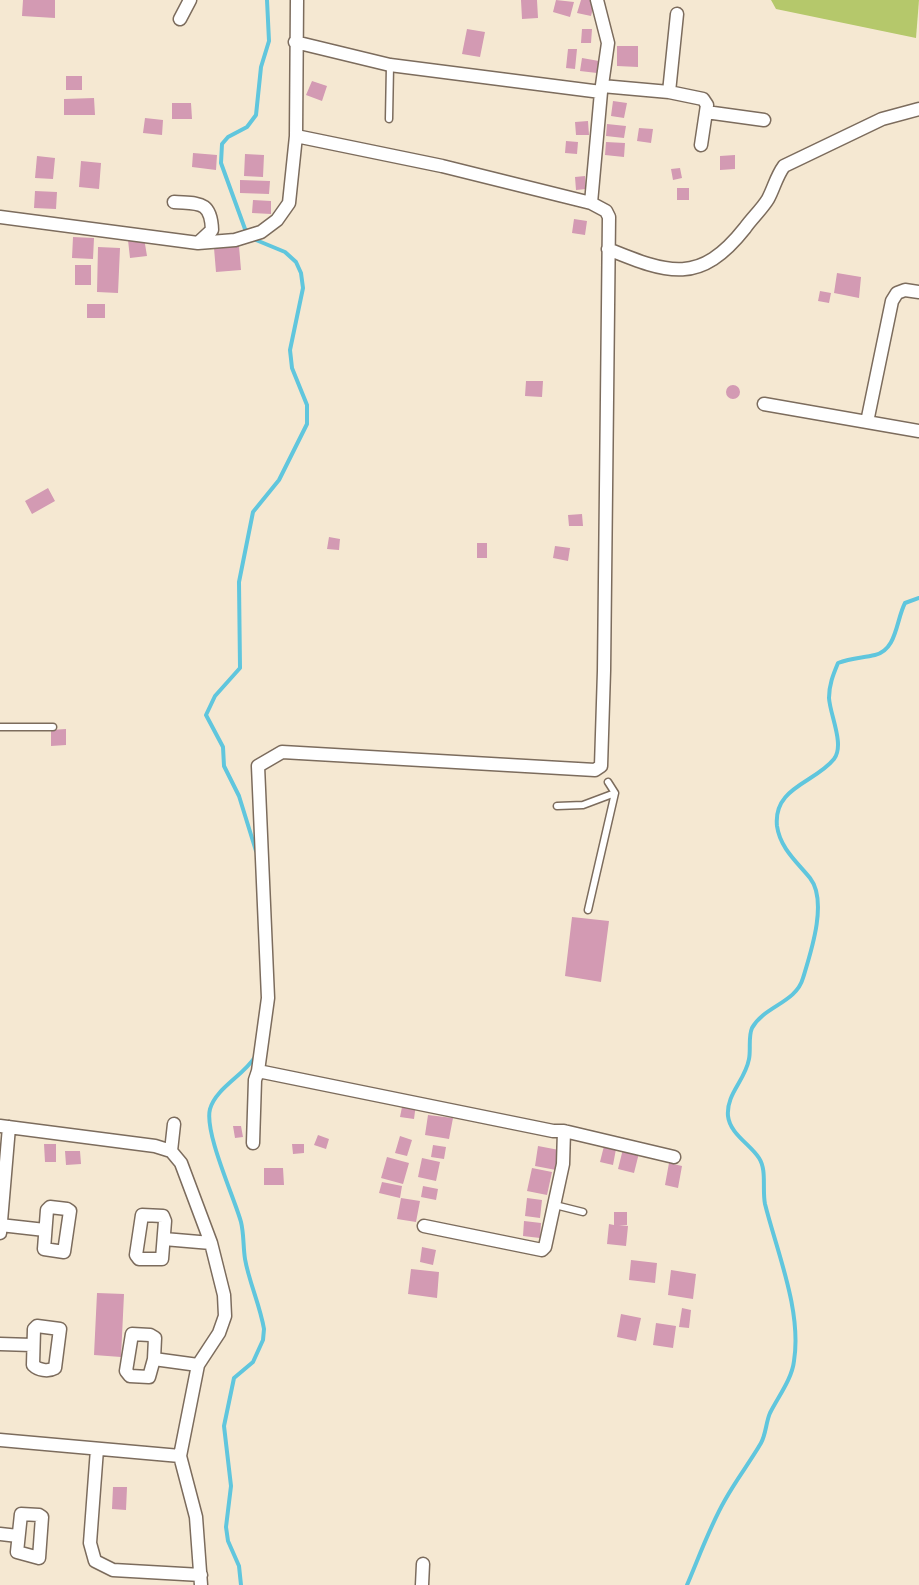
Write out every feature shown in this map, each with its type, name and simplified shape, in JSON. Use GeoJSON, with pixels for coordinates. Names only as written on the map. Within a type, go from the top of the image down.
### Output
{"type":"FeatureCollection","features":[{"type":"Feature","properties":{"kind":"street"},"geometry":{"type":"LineString","coordinates":[[180,19],[187,10],[190,0]]}},
{"type":"Feature","properties":{"kind":"street"},"geometry":{"type":"LineString","coordinates":[[0,217],[198,243],[235,240],[261,232],[277,220],[289,203],[296,136],[297,0]]}},
{"type":"Feature","properties":{"kind":"street"},"geometry":{"type":"LineString","coordinates":[[591,203],[601,89],[608,43],[597,0]]}},
{"type":"Feature","properties":{"kind":"street"},"geometry":{"type":"LineString","coordinates":[[669,92],[677,14]]}},
{"type":"Feature","properties":{"kind":"street"},"geometry":{"type":"LineString","coordinates":[[295,42],[390,65],[601,89],[669,92],[703,99],[707,105],[701,145]]}},
{"type":"Feature","properties":{"kind":"street"},"geometry":{"type":"LineString","coordinates":[[608,249],[652,265],[676,270],[692,270],[725,250],[768,199],[777,176],[784,166],[882,119],[919,109]]}},
{"type":"Feature","properties":{"kind":"street"},"geometry":{"type":"LineString","coordinates":[[706,112],[764,120]]}},
{"type":"Feature","properties":{"kind":"street"},"geometry":{"type":"LineString","coordinates":[[253,1143],[255,1080],[268,998],[258,766],[282,752],[602,770],[609,217],[606,211],[591,203],[442,166],[296,136]]}},
{"type":"Feature","properties":{"kind":"street"},"geometry":{"type":"LineString","coordinates":[[174,202],[202,204],[209,211],[212,230],[198,243]]}},
{"type":"Feature","properties":{"kind":"street"},"geometry":{"type":"LineString","coordinates":[[867,422],[892,301],[897,293],[905,290],[919,292]]}},
{"type":"Feature","properties":{"kind":"street"},"geometry":{"type":"LineString","coordinates":[[764,404],[919,431]]}},
{"type":"Feature","properties":{"kind":"street"},"geometry":{"type":"LineString","coordinates":[[258,1071],[542,1129],[564,1131],[674,1157]]}},
{"type":"Feature","properties":{"kind":"street"},"geometry":{"type":"LineString","coordinates":[[171,1151],[174,1124]]}},
{"type":"Feature","properties":{"kind":"street"},"geometry":{"type":"LineString","coordinates":[[0,1233],[4,1127],[155,1146],[171,1151],[181,1163],[212,1243],[224,1295],[225,1316],[219,1334],[198,1365],[180,1456],[196,1517],[201,1580],[113,1570],[95,1561],[90,1543],[97,1449]]}},
{"type":"Feature","properties":{"kind":"street"},"geometry":{"type":"LineString","coordinates":[[424,1226],[538,1251],[545,1247],[563,1164],[564,1131]]}},
{"type":"Feature","properties":{"kind":"street"},"geometry":{"type":"LineString","coordinates":[[0,1225],[45,1230]]}},
{"type":"Feature","properties":{"kind":"street"},"geometry":{"type":"LineString","coordinates":[[164,1239],[212,1243]]}},
{"type":"Feature","properties":{"kind":"street"},"geometry":{"type":"LineString","coordinates":[[0,1344],[32,1345]]}},
{"type":"Feature","properties":{"kind":"street"},"geometry":{"type":"LineString","coordinates":[[154,1359],[198,1365]]}},
{"type":"Feature","properties":{"kind":"street"},"geometry":{"type":"LineString","coordinates":[[0,1440],[180,1456]]}},
{"type":"Feature","properties":{"kind":"street"},"geometry":{"type":"LineString","coordinates":[[0,1534],[18,1536]]}},
{"type":"Feature","properties":{"kind":"street"},"geometry":{"type":"LineString","coordinates":[[422,1585],[423,1564]]}},
{"type":"Feature","properties":{"kind":"lane"},"geometry":{"type":"LineString","coordinates":[[389,119],[390,65]]}},
{"type":"Feature","properties":{"kind":"lane"},"geometry":{"type":"LineString","coordinates":[[0,727],[52,727]]}},
{"type":"Feature","properties":{"kind":"lane"},"geometry":{"type":"LineString","coordinates":[[588,910],[615,793],[608,782]]}},
{"type":"Feature","properties":{"kind":"lane"},"geometry":{"type":"LineString","coordinates":[[557,806],[583,805],[615,793]]}},
{"type":"Feature","properties":{"kind":"lane"},"geometry":{"type":"LineString","coordinates":[[554,1204],[583,1212]]}},
{"type":"Feature","properties":{"kind":"green space"},"geometry":{"type":"Polygon","coordinates":[[[771,0],[919,0],[916,38],[776,9],[771,0]]]}},
{"type":"Feature","properties":{"kind":"building"},"geometry":{"type":"Polygon","coordinates":[[[23,0],[55,0],[55,18],[22,16],[23,0]]]}},
{"type":"Feature","properties":{"kind":"building"},"geometry":{"type":"Polygon","coordinates":[[[521,0],[537,0],[538,18],[522,19],[521,0]]]}},
{"type":"Feature","properties":{"kind":"building"},"geometry":{"type":"Polygon","coordinates":[[[556,0],[574,2],[570,17],[553,12],[556,0]]]}},
{"type":"Feature","properties":{"kind":"building"},"geometry":{"type":"Polygon","coordinates":[[[581,0],[595,0],[591,16],[577,13],[581,0]]]}},
{"type":"Feature","properties":{"kind":"building"},"geometry":{"type":"Polygon","coordinates":[[[467,29],[485,32],[480,57],[462,54],[467,29]]]}},
{"type":"Feature","properties":{"kind":"building"},"geometry":{"type":"Polygon","coordinates":[[[582,29],[592,29],[591,43],[581,43],[582,29]]]}},
{"type":"Feature","properties":{"kind":"building"},"geometry":{"type":"Polygon","coordinates":[[[617,46],[638,46],[638,67],[617,66],[617,46]]]}},
{"type":"Feature","properties":{"kind":"building"},"geometry":{"type":"Polygon","coordinates":[[[568,49],[577,49],[575,69],[566,68],[568,49]]]}},
{"type":"Feature","properties":{"kind":"building"},"geometry":{"type":"Polygon","coordinates":[[[582,58],[599,61],[597,73],[580,71],[582,58]]]}},
{"type":"Feature","properties":{"kind":"building"},"geometry":{"type":"Polygon","coordinates":[[[66,76],[82,76],[82,90],[66,90],[66,76]]]}},
{"type":"Feature","properties":{"kind":"building"},"geometry":{"type":"Polygon","coordinates":[[[312,81],[327,86],[322,101],[306,95],[312,81]]]}},
{"type":"Feature","properties":{"kind":"building"},"geometry":{"type":"Polygon","coordinates":[[[94,98],[95,115],[64,115],[64,99],[94,98]]]}},
{"type":"Feature","properties":{"kind":"building"},"geometry":{"type":"Polygon","coordinates":[[[613,101],[627,103],[624,118],[611,116],[613,101]]]}},
{"type":"Feature","properties":{"kind":"building"},"geometry":{"type":"Polygon","coordinates":[[[172,103],[191,103],[192,119],[172,119],[172,103]]]}},
{"type":"Feature","properties":{"kind":"building"},"geometry":{"type":"Polygon","coordinates":[[[145,118],[163,120],[162,135],[143,133],[145,118]]]}},
{"type":"Feature","properties":{"kind":"building"},"geometry":{"type":"Polygon","coordinates":[[[588,121],[589,135],[576,135],[575,122],[588,121]]]}},
{"type":"Feature","properties":{"kind":"building"},"geometry":{"type":"Polygon","coordinates":[[[607,124],[626,126],[624,138],[606,136],[607,124]]]}},
{"type":"Feature","properties":{"kind":"building"},"geometry":{"type":"Polygon","coordinates":[[[639,128],[653,129],[651,143],[637,141],[639,128]]]}},
{"type":"Feature","properties":{"kind":"building"},"geometry":{"type":"Polygon","coordinates":[[[566,141],[578,142],[577,154],[565,153],[566,141]]]}},
{"type":"Feature","properties":{"kind":"building"},"geometry":{"type":"Polygon","coordinates":[[[606,142],[625,143],[624,157],[605,155],[606,142]]]}},
{"type":"Feature","properties":{"kind":"building"},"geometry":{"type":"Polygon","coordinates":[[[193,153],[217,155],[216,170],[192,167],[193,153]]]}},
{"type":"Feature","properties":{"kind":"building"},"geometry":{"type":"Polygon","coordinates":[[[245,154],[264,155],[263,177],[244,176],[245,154]]]}},
{"type":"Feature","properties":{"kind":"building"},"geometry":{"type":"Polygon","coordinates":[[[735,155],[735,169],[720,170],[720,156],[735,155]]]}},
{"type":"Feature","properties":{"kind":"building"},"geometry":{"type":"Polygon","coordinates":[[[37,156],[55,158],[53,179],[35,178],[37,156]]]}},
{"type":"Feature","properties":{"kind":"building"},"geometry":{"type":"Polygon","coordinates":[[[81,161],[101,163],[99,189],[79,187],[81,161]]]}},
{"type":"Feature","properties":{"kind":"building"},"geometry":{"type":"Polygon","coordinates":[[[680,168],[682,178],[673,180],[671,169],[680,168]]]}},
{"type":"Feature","properties":{"kind":"building"},"geometry":{"type":"Polygon","coordinates":[[[585,176],[586,189],[576,190],[575,177],[585,176]]]}},
{"type":"Feature","properties":{"kind":"building"},"geometry":{"type":"Polygon","coordinates":[[[240,180],[270,181],[269,194],[240,193],[240,180]]]}},
{"type":"Feature","properties":{"kind":"building"},"geometry":{"type":"Polygon","coordinates":[[[677,188],[689,188],[689,200],[677,200],[677,188]]]}},
{"type":"Feature","properties":{"kind":"building"},"geometry":{"type":"Polygon","coordinates":[[[35,191],[57,192],[56,209],[34,208],[35,191]]]}},
{"type":"Feature","properties":{"kind":"building"},"geometry":{"type":"Polygon","coordinates":[[[253,200],[271,201],[271,214],[252,213],[253,200]]]}},
{"type":"Feature","properties":{"kind":"building"},"geometry":{"type":"Polygon","coordinates":[[[574,219],[587,221],[585,235],[572,233],[574,219]]]}},
{"type":"Feature","properties":{"kind":"building"},"geometry":{"type":"Polygon","coordinates":[[[73,237],[94,238],[93,259],[72,258],[73,237]]]}},
{"type":"Feature","properties":{"kind":"building"},"geometry":{"type":"Polygon","coordinates":[[[144,238],[147,256],[130,258],[128,240],[144,238]]]}},
{"type":"Feature","properties":{"kind":"building"},"geometry":{"type":"Polygon","coordinates":[[[239,246],[241,270],[216,272],[214,248],[239,246]]]}},
{"type":"Feature","properties":{"kind":"building"},"geometry":{"type":"Polygon","coordinates":[[[98,247],[120,248],[118,293],[97,292],[98,247]]]}},
{"type":"Feature","properties":{"kind":"building"},"geometry":{"type":"Polygon","coordinates":[[[75,265],[91,265],[91,285],[75,285],[75,265]]]}},
{"type":"Feature","properties":{"kind":"building"},"geometry":{"type":"Polygon","coordinates":[[[837,273],[861,277],[859,298],[834,293],[837,273]]]}},
{"type":"Feature","properties":{"kind":"building"},"geometry":{"type":"Polygon","coordinates":[[[820,291],[831,293],[829,303],[818,301],[820,291]]]}},
{"type":"Feature","properties":{"kind":"building"},"geometry":{"type":"Polygon","coordinates":[[[87,304],[105,304],[105,318],[87,318],[87,304]]]}},
{"type":"Feature","properties":{"kind":"building"},"geometry":{"type":"Polygon","coordinates":[[[526,381],[543,381],[542,397],[525,396],[526,381]]]}},
{"type":"Feature","properties":{"kind":"building"},"geometry":{"type":"Polygon","coordinates":[[[730,385],[736,385],[740,392],[736,399],[730,399],[726,395],[726,389],[730,385]]]}},
{"type":"Feature","properties":{"kind":"building"},"geometry":{"type":"Polygon","coordinates":[[[48,488],[55,501],[32,514],[25,501],[48,488]]]}},
{"type":"Feature","properties":{"kind":"building"},"geometry":{"type":"Polygon","coordinates":[[[582,514],[583,526],[569,526],[568,515],[582,514]]]}},
{"type":"Feature","properties":{"kind":"building"},"geometry":{"type":"Polygon","coordinates":[[[329,537],[340,539],[339,550],[327,549],[329,537]]]}},
{"type":"Feature","properties":{"kind":"building"},"geometry":{"type":"Polygon","coordinates":[[[477,543],[487,543],[487,558],[477,558],[477,543]]]}},
{"type":"Feature","properties":{"kind":"building"},"geometry":{"type":"Polygon","coordinates":[[[555,546],[570,548],[568,561],[553,558],[555,546]]]}},
{"type":"Feature","properties":{"kind":"building"},"geometry":{"type":"Polygon","coordinates":[[[66,729],[66,745],[51,746],[51,730],[66,729]]]}},
{"type":"Feature","properties":{"kind":"building"},"geometry":{"type":"Polygon","coordinates":[[[572,917],[609,921],[601,982],[565,976],[572,917]]]}},
{"type":"Feature","properties":{"kind":"building"},"geometry":{"type":"Polygon","coordinates":[[[403,1102],[416,1104],[414,1119],[400,1117],[403,1102]]]}},
{"type":"Feature","properties":{"kind":"building"},"geometry":{"type":"Polygon","coordinates":[[[428,1115],[453,1118],[449,1139],[425,1135],[428,1115]]]}},
{"type":"Feature","properties":{"kind":"building"},"geometry":{"type":"Polygon","coordinates":[[[233,1126],[241,1126],[243,1137],[235,1138],[233,1126]]]}},
{"type":"Feature","properties":{"kind":"building"},"geometry":{"type":"Polygon","coordinates":[[[318,1135],[329,1139],[326,1149],[314,1145],[318,1135]]]}},
{"type":"Feature","properties":{"kind":"building"},"geometry":{"type":"Polygon","coordinates":[[[400,1136],[412,1140],[407,1156],[395,1153],[400,1136]]]}},
{"type":"Feature","properties":{"kind":"building"},"geometry":{"type":"Polygon","coordinates":[[[44,1144],[56,1144],[56,1162],[45,1162],[44,1144]]]}},
{"type":"Feature","properties":{"kind":"building"},"geometry":{"type":"Polygon","coordinates":[[[292,1144],[304,1144],[304,1153],[293,1154],[292,1144]]]}},
{"type":"Feature","properties":{"kind":"building"},"geometry":{"type":"Polygon","coordinates":[[[433,1145],[446,1147],[444,1159],[431,1157],[433,1145]]]}},
{"type":"Feature","properties":{"kind":"building"},"geometry":{"type":"Polygon","coordinates":[[[538,1146],[559,1150],[556,1170],[535,1166],[538,1146]]]}},
{"type":"Feature","properties":{"kind":"building"},"geometry":{"type":"Polygon","coordinates":[[[604,1146],[616,1149],[613,1165],[600,1162],[604,1146]]]}},
{"type":"Feature","properties":{"kind":"building"},"geometry":{"type":"Polygon","coordinates":[[[623,1149],[639,1153],[634,1173],[618,1169],[623,1149]]]}},
{"type":"Feature","properties":{"kind":"building"},"geometry":{"type":"Polygon","coordinates":[[[65,1151],[80,1151],[81,1164],[66,1165],[65,1151]]]}},
{"type":"Feature","properties":{"kind":"building"},"geometry":{"type":"Polygon","coordinates":[[[387,1157],[409,1163],[403,1184],[381,1178],[387,1157]]]}},
{"type":"Feature","properties":{"kind":"building"},"geometry":{"type":"Polygon","coordinates":[[[422,1158],[440,1162],[436,1181],[418,1177],[422,1158]]]}},
{"type":"Feature","properties":{"kind":"building"},"geometry":{"type":"Polygon","coordinates":[[[669,1163],[682,1166],[678,1188],[665,1185],[669,1163]]]}},
{"type":"Feature","properties":{"kind":"building"},"geometry":{"type":"Polygon","coordinates":[[[264,1168],[283,1168],[284,1185],[264,1185],[264,1168]]]}},
{"type":"Feature","properties":{"kind":"building"},"geometry":{"type":"Polygon","coordinates":[[[532,1168],[552,1172],[547,1195],[527,1191],[532,1168]]]}},
{"type":"Feature","properties":{"kind":"building"},"geometry":{"type":"Polygon","coordinates":[[[382,1182],[402,1186],[400,1198],[379,1193],[382,1182]]]}},
{"type":"Feature","properties":{"kind":"building"},"geometry":{"type":"Polygon","coordinates":[[[423,1186],[438,1189],[436,1200],[421,1197],[423,1186]]]}},
{"type":"Feature","properties":{"kind":"building"},"geometry":{"type":"Polygon","coordinates":[[[401,1198],[420,1201],[416,1222],[397,1219],[401,1198]]]}},
{"type":"Feature","properties":{"kind":"building"},"geometry":{"type":"Polygon","coordinates":[[[527,1198],[542,1200],[540,1218],[525,1216],[527,1198]]]}},
{"type":"Feature","properties":{"kind":"building"},"geometry":{"type":"Polygon","coordinates":[[[614,1212],[627,1212],[627,1225],[619,1225],[628,1226],[626,1246],[607,1244],[609,1224],[614,1225],[614,1212]]]}},
{"type":"Feature","properties":{"kind":"building"},"geometry":{"type":"Polygon","coordinates":[[[524,1221],[541,1223],[540,1238],[523,1236],[524,1221]]]}},
{"type":"Feature","properties":{"kind":"building"},"geometry":{"type":"Polygon","coordinates":[[[422,1247],[436,1250],[433,1265],[420,1262],[422,1247]]]}},
{"type":"Feature","properties":{"kind":"building"},"geometry":{"type":"Polygon","coordinates":[[[631,1260],[657,1263],[655,1283],[629,1280],[631,1260]]]}},
{"type":"Feature","properties":{"kind":"building"},"geometry":{"type":"Polygon","coordinates":[[[411,1269],[439,1272],[437,1298],[408,1294],[411,1269]]]}},
{"type":"Feature","properties":{"kind":"building"},"geometry":{"type":"Polygon","coordinates":[[[671,1270],[696,1274],[693,1299],[668,1295],[671,1270]]]}},
{"type":"Feature","properties":{"kind":"building"},"geometry":{"type":"Polygon","coordinates":[[[97,1293],[124,1294],[121,1357],[94,1355],[97,1293]]]}},
{"type":"Feature","properties":{"kind":"building"},"geometry":{"type":"Polygon","coordinates":[[[682,1308],[691,1310],[689,1328],[679,1327],[682,1308]]]}},
{"type":"Feature","properties":{"kind":"building"},"geometry":{"type":"Polygon","coordinates":[[[621,1314],[641,1318],[636,1341],[617,1337],[621,1314]]]}},
{"type":"Feature","properties":{"kind":"building"},"geometry":{"type":"Polygon","coordinates":[[[656,1323],[676,1326],[673,1348],[653,1345],[656,1323]]]}},
{"type":"Feature","properties":{"kind":"building"},"geometry":{"type":"Polygon","coordinates":[[[113,1487],[127,1487],[126,1510],[112,1509],[113,1487]]]}},
{"type":"Feature","properties":{"kind":"waterway"},"geometry":{"type":"LineString","coordinates":[[256,851],[239,796],[224,766],[223,747],[206,715],[215,696],[240,668],[239,582],[253,512],[279,480],[307,424],[307,405],[292,368],[290,350],[303,288],[301,273],[296,262],[285,252],[256,240],[245,229],[221,163],[222,144],[228,137],[247,127],[256,115],[261,67],[269,41],[267,0]]}},
{"type":"Feature","properties":{"kind":"waterway"},"geometry":{"type":"LineString","coordinates":[[687,1585],[720,1510],[761,1443],[770,1413],[788,1381],[794,1361],[796,1342],[792,1302],[765,1204],[763,1168],[759,1158],[732,1128],[728,1116],[730,1101],[747,1067],[752,1028],[764,1014],[787,999],[799,986],[810,955],[816,927],[818,900],[815,888],[782,841],[777,826],[778,813],[788,794],[826,767],[837,753],[838,738],[829,698],[838,663],[882,652],[892,641],[905,603],[919,598]]}},
{"type":"Feature","properties":{"kind":"waterway"},"geometry":{"type":"LineString","coordinates":[[241,1585],[239,1566],[228,1541],[226,1527],[231,1486],[224,1426],[234,1378],[253,1362],[263,1340],[264,1329],[247,1268],[241,1222],[215,1148],[209,1119],[210,1109],[218,1095],[255,1057]]}}]}
